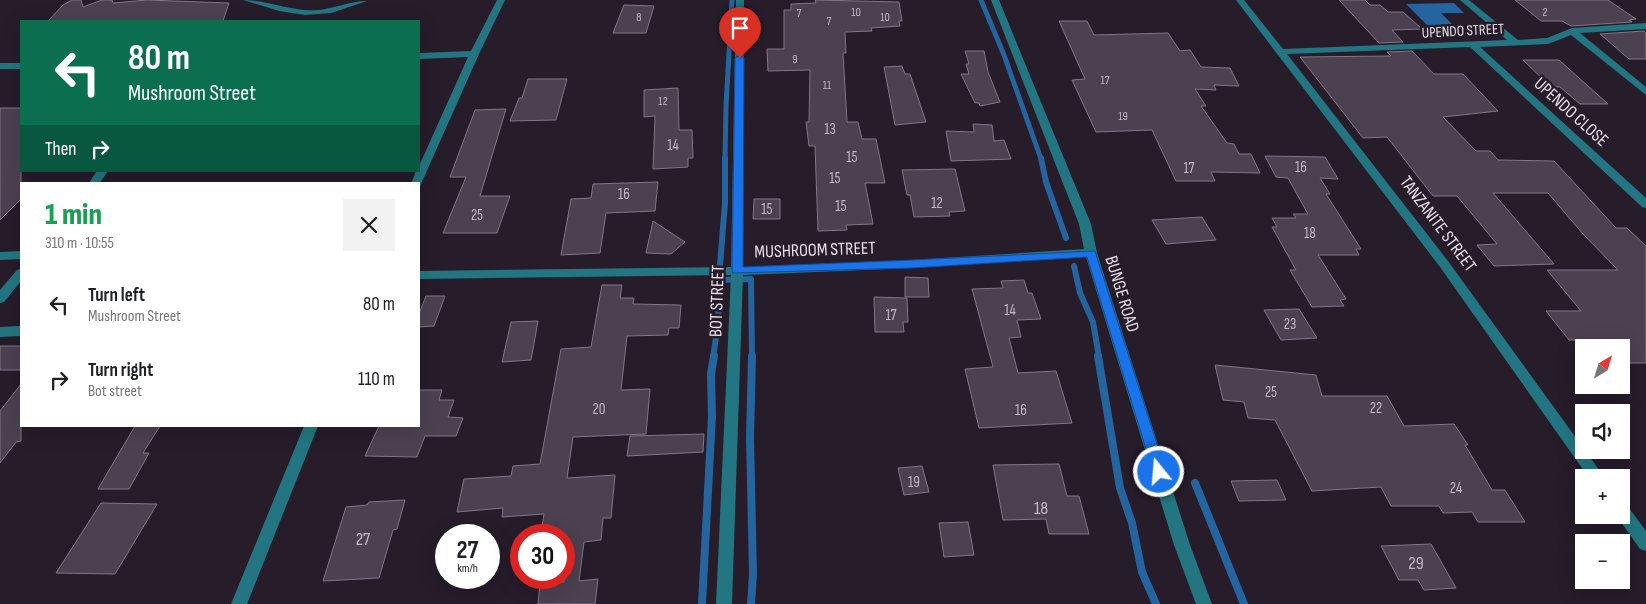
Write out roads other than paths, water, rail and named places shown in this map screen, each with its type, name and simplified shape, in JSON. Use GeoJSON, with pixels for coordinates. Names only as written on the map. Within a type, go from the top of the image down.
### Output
{"type":"FeatureCollection","features":[{"type":"Feature","properties":{"kind":"street"},"geometry":{"type":"LineString","coordinates":[[247,0],[282,10],[312,13],[344,8],[363,1]]}},
{"type":"Feature","properties":{"kind":"street"},"geometry":{"type":"LineString","coordinates":[[417,182],[474,54],[501,0]]}},
{"type":"Feature","properties":{"kind":"street","name":"BOT STREET"},"geometry":{"type":"LineString","coordinates":[[724,604],[737,271],[740,0]]}},
{"type":"Feature","properties":{"kind":"street","name":"BUNGE ROAD"},"geometry":{"type":"LineString","coordinates":[[995,0],[1085,224],[1091,253],[1182,545],[1204,604]]}},
{"type":"Feature","properties":{"kind":"street","name":"TANZANITE STREET"},"geometry":{"type":"LineString","coordinates":[[1240,0],[1444,264],[1592,469]]}},
{"type":"Feature","properties":{"kind":"street"},"geometry":{"type":"LineString","coordinates":[[1464,0],[1516,42]]}},
{"type":"Feature","properties":{"kind":"street","name":"UPENDO STREET"},"geometry":{"type":"LineString","coordinates":[[1280,52],[1548,41],[1572,31],[1646,26]]}},
{"type":"Feature","properties":{"kind":"street"},"geometry":{"type":"LineString","coordinates":[[1572,31],[1646,92]]}},
{"type":"Feature","properties":{"kind":"street","name":"UPENDO CLOSE"},"geometry":{"type":"LineString","coordinates":[[1473,45],[1646,204]]}},
{"type":"Feature","properties":{"kind":"street"},"geometry":{"type":"LineString","coordinates":[[420,56],[474,54]]}},
{"type":"Feature","properties":{"kind":"street"},"geometry":{"type":"LineString","coordinates":[[0,66],[20,66]]}},
{"type":"Feature","properties":{"kind":"street"},"geometry":{"type":"LineString","coordinates":[[95,182],[102,172]]}},
{"type":"Feature","properties":{"kind":"street","name":"MUSHROOM STREET"},"geometry":{"type":"LineString","coordinates":[[420,275],[737,271],[912,264],[1091,253]]}},
{"type":"Feature","properties":{"kind":"street"},"geometry":{"type":"LineString","coordinates":[[0,256],[20,255]]}},
{"type":"Feature","properties":{"kind":"street"},"geometry":{"type":"LineString","coordinates":[[0,299],[20,274]]}},
{"type":"Feature","properties":{"kind":"street"},"geometry":{"type":"LineString","coordinates":[[0,332],[20,332]]}},
{"type":"Feature","properties":{"kind":"street"},"geometry":{"type":"LineString","coordinates":[[239,604],[310,427]]}},
{"type":"Feature","properties":{"kind":"street"},"geometry":{"type":"LineString","coordinates":[[1630,522],[1646,544]]}},
{"type":"Feature","properties":{"kind":"water"},"geometry":{"type":"Polygon","coordinates":[[[1454,3],[1464,13],[1441,13],[1453,25],[1427,25],[1406,4],[1454,3]]]}},
{"type":"Feature","properties":{"kind":"waterway"},"geometry":{"type":"LineString","coordinates":[[725,159],[732,0]]}},
{"type":"Feature","properties":{"kind":"waterway"},"geometry":{"type":"LineString","coordinates":[[981,0],[1004,55],[1041,159]]}},
{"type":"Feature","properties":{"kind":"waterway"},"geometry":{"type":"LineString","coordinates":[[1041,158],[1046,182],[1066,238]]}},
{"type":"Feature","properties":{"kind":"waterway"},"geometry":{"type":"LineString","coordinates":[[720,265],[725,203],[725,159]]}},
{"type":"Feature","properties":{"kind":"waterway"},"geometry":{"type":"LineString","coordinates":[[1074,266],[1080,293],[1093,322],[1099,357]]}},
{"type":"Feature","properties":{"kind":"waterway"},"geometry":{"type":"LineString","coordinates":[[713,357],[718,325],[720,280],[751,279],[752,356]]}},
{"type":"Feature","properties":{"kind":"waterway"},"geometry":{"type":"LineString","coordinates":[[702,604],[712,416],[711,374],[714,356]]}},
{"type":"Feature","properties":{"kind":"waterway"},"geometry":{"type":"LineString","coordinates":[[751,604],[753,574],[750,438],[752,356]]}},
{"type":"Feature","properties":{"kind":"waterway"},"geometry":{"type":"LineString","coordinates":[[1098,356],[1120,488],[1132,523],[1142,572],[1156,604]]}},
{"type":"Feature","properties":{"kind":"waterway"},"geometry":{"type":"LineString","coordinates":[[1195,483],[1244,604]]}}]}
